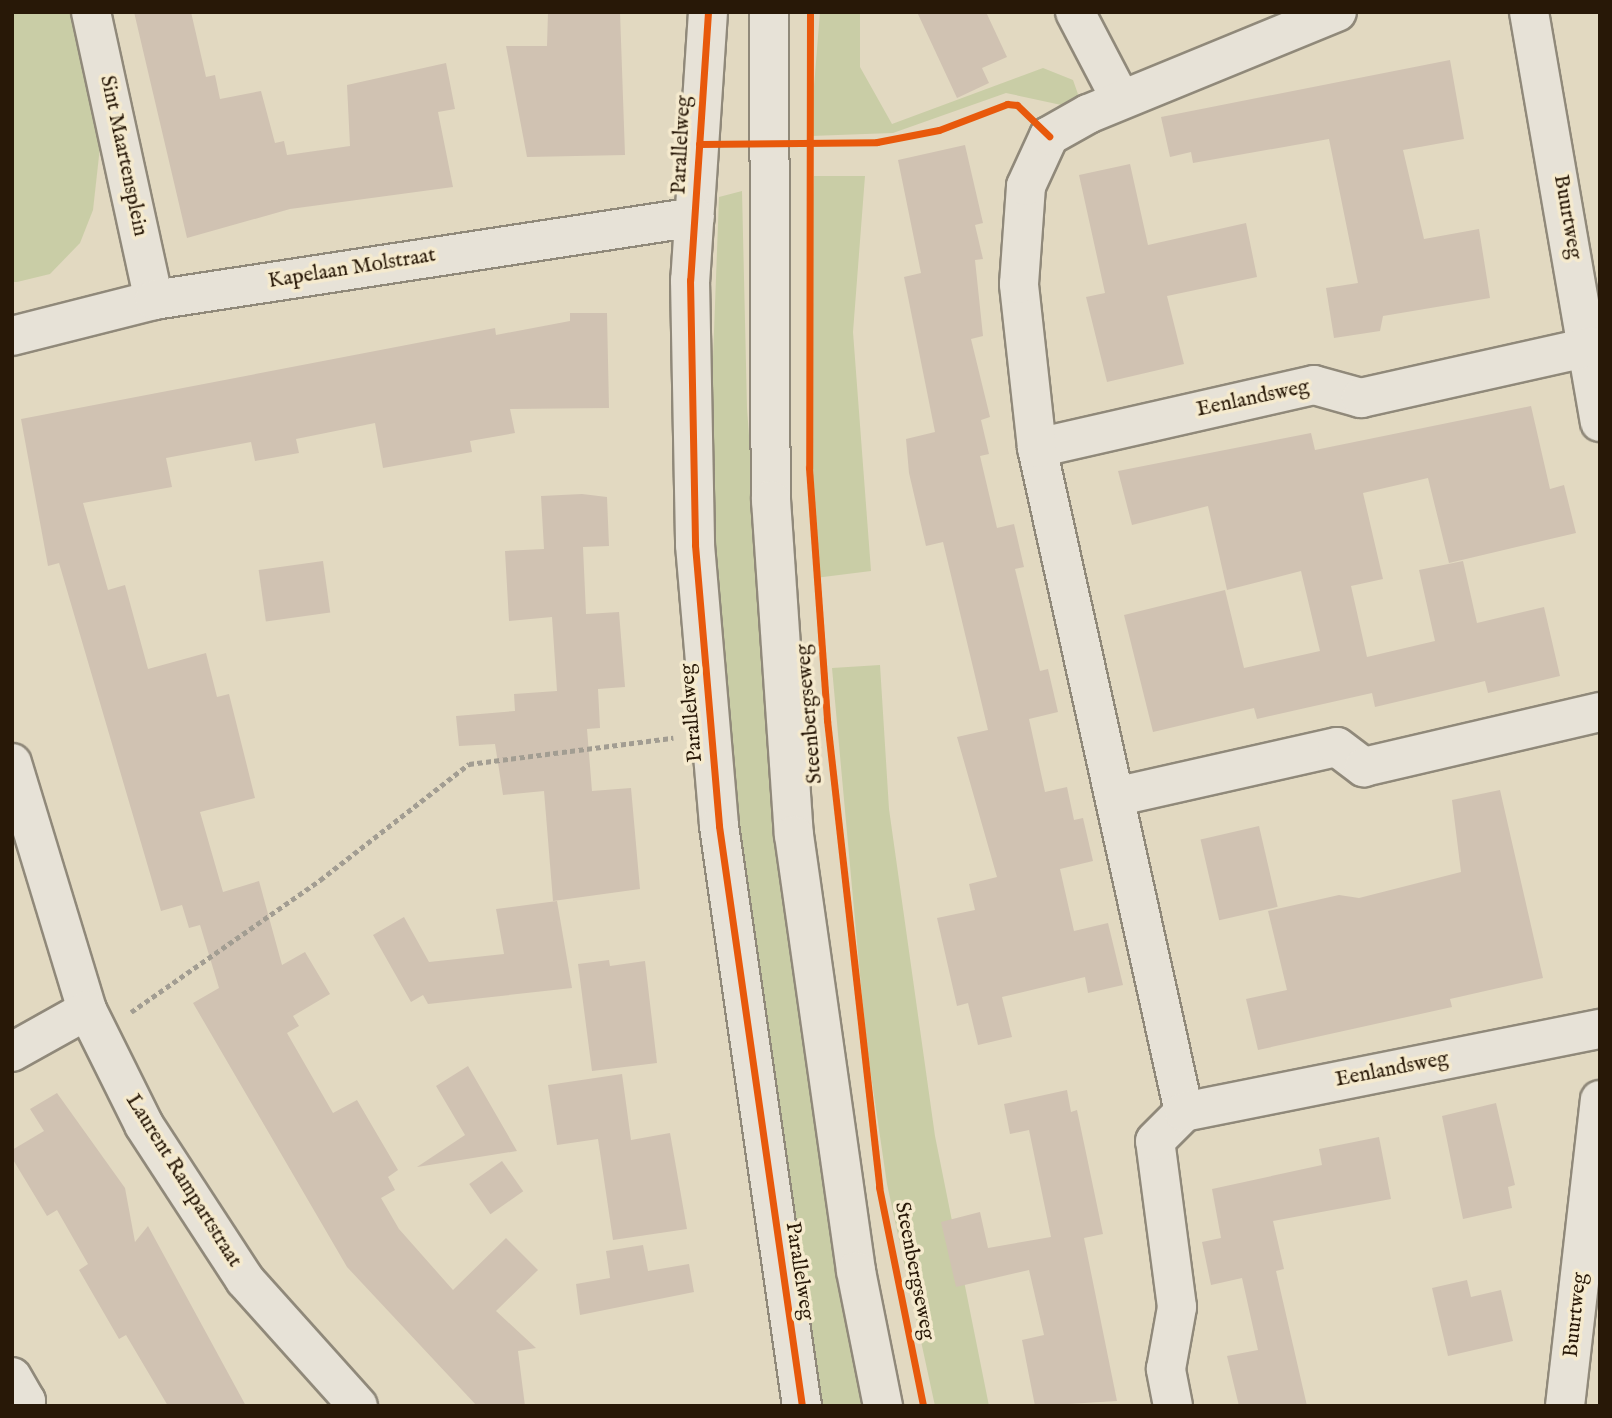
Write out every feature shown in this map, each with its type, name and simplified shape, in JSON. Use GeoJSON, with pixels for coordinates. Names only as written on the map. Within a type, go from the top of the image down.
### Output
{"type":"FeatureCollection","features":[{"type":"Feature","properties":{"kind":"street","name":"Sint Maartensplein"},"geometry":{"type":"LineString","coordinates":[[91,12],[154,300]]}},
{"type":"Feature","properties":{"kind":"street","name":"Parallelweg"},"geometry":{"type":"LineString","coordinates":[[708,12],[690,280],[695,545],[711,733],[802,1406]]}},
{"type":"Feature","properties":{"kind":"street","name":"Steenbergseweg"},"geometry":{"type":"LineString","coordinates":[[769,12],[771,500],[794,835],[856,1271],[883,1406]]}},
{"type":"Feature","properties":{"kind":"street"},"geometry":{"type":"LineString","coordinates":[[1076,12],[1120,98]]}},
{"type":"Feature","properties":{"kind":"street"},"geometry":{"type":"LineString","coordinates":[[1173,1406],[1166,1369],[1177,1307],[1155,1141],[1184,1112],[1119,796],[1037,448],[1019,284],[1026,186],[1049,136],[1120,98],[1337,12]]}},
{"type":"Feature","properties":{"kind":"street","name":"Buurtweg"},"geometry":{"type":"LineString","coordinates":[[1529,12],[1590,347],[1600,422]]}},
{"type":"Feature","properties":{"kind":"street","name":"Kapelaan Molstraat"},"geometry":{"type":"LineString","coordinates":[[12,336],[154,300],[695,217]]}},
{"type":"Feature","properties":{"kind":"street","name":"Eenlandsweg"},"geometry":{"type":"LineString","coordinates":[[1037,448],[1314,384],[1361,398],[1590,347]]}},
{"type":"Feature","properties":{"kind":"street"},"geometry":{"type":"LineString","coordinates":[[1119,796],[1337,747],[1364,768],[1600,712]]}},
{"type":"Feature","properties":{"kind":"street","name":"Laurent Rampartstraat"},"geometry":{"type":"LineString","coordinates":[[12,764],[93,1022],[144,1125],[245,1280],[358,1406]]}},
{"type":"Feature","properties":{"kind":"street"},"geometry":{"type":"LineString","coordinates":[[12,1052],[93,1022]]}},
{"type":"Feature","properties":{"kind":"street","name":"Eenlandsweg"},"geometry":{"type":"LineString","coordinates":[[1184,1112],[1600,1029]]}},
{"type":"Feature","properties":{"kind":"street","name":"Buurtweg"},"geometry":{"type":"LineString","coordinates":[[1565,1406],[1600,1100]]}},
{"type":"Feature","properties":{"kind":"street"},"geometry":{"type":"LineString","coordinates":[[12,1377],[26,1401],[17,1406]]}},
{"type":"Feature","properties":{"kind":"path"},"geometry":{"type":"LineString","coordinates":[[93,1022],[320,880],[469,764],[711,733]]}},
{"type":"Feature","properties":{"kind":"green space"},"geometry":{"type":"Polygon","coordinates":[[[12,12],[77,12],[100,147],[93,210],[80,243],[50,274],[17,282],[12,282],[12,12]]]}},
{"type":"Feature","properties":{"kind":"green space"},"geometry":{"type":"Polygon","coordinates":[[[820,12],[860,12],[860,67],[892,124],[1043,68],[1073,80],[1079,97],[1066,106],[1006,93],[893,133],[810,136],[820,12]]]}},
{"type":"Feature","properties":{"kind":"green space"},"geometry":{"type":"Polygon","coordinates":[[[814,176],[865,176],[853,332],[871,571],[815,578],[809,283],[814,176]]]}},
{"type":"Feature","properties":{"kind":"green space"},"geometry":{"type":"Polygon","coordinates":[[[742,191],[747,408],[783,901],[863,1406],[815,1406],[737,909],[708,493],[719,197],[742,191]]]}},
{"type":"Feature","properties":{"kind":"green space"},"geometry":{"type":"Polygon","coordinates":[[[880,665],[889,809],[935,1136],[989,1406],[935,1406],[887,1184],[866,1041],[832,668],[880,665]]]}},
{"type":"Feature","properties":{"kind":"building"},"geometry":{"type":"Polygon","coordinates":[[[134,12],[191,12],[206,77],[215,75],[220,99],[261,91],[275,143],[284,141],[287,155],[350,146],[347,85],[446,63],[455,109],[438,112],[453,187],[290,209],[187,238],[134,12]]]}},
{"type":"Feature","properties":{"kind":"building"},"geometry":{"type":"Polygon","coordinates":[[[548,12],[620,12],[625,155],[527,157],[506,46],[547,46],[548,12]]]}},
{"type":"Feature","properties":{"kind":"building"},"geometry":{"type":"Polygon","coordinates":[[[917,12],[986,12],[1007,57],[982,68],[989,83],[957,98],[917,12]]]}},
{"type":"Feature","properties":{"kind":"building"},"geometry":{"type":"Polygon","coordinates":[[[1450,60],[1464,139],[1403,150],[1424,239],[1479,229],[1490,298],[1383,316],[1380,331],[1334,338],[1326,288],[1358,283],[1329,139],[1193,163],[1191,152],[1170,157],[1161,117],[1450,60]]]}},
{"type":"Feature","properties":{"kind":"building"},"geometry":{"type":"Polygon","coordinates":[[[965,145],[983,223],[975,225],[983,259],[975,260],[983,336],[971,339],[990,417],[981,420],[989,454],[980,456],[997,528],[1014,524],[1024,567],[1015,569],[1040,671],[1048,669],[1058,712],[1029,719],[1045,792],[1067,787],[1074,820],[1083,818],[1093,861],[1060,869],[1074,931],[1108,923],[1123,985],[1088,993],[1085,977],[1002,997],[1012,1037],[978,1045],[968,1003],[957,1006],[937,918],[975,910],[969,884],[997,877],[957,737],[988,730],[943,542],[926,546],[909,473],[906,439],[935,432],[904,277],[921,273],[898,160],[965,145]]]}},
{"type":"Feature","properties":{"kind":"building"},"geometry":{"type":"Polygon","coordinates":[[[1130,164],[1148,245],[1246,223],[1257,277],[1167,296],[1184,364],[1107,382],[1086,297],[1105,293],[1079,175],[1130,164]]]}},
{"type":"Feature","properties":{"kind":"building"},"geometry":{"type":"Polygon","coordinates":[[[570,313],[607,313],[609,408],[510,409],[515,433],[470,441],[472,452],[383,468],[375,423],[296,439],[299,453],[255,461],[251,442],[166,458],[172,487],[83,503],[108,590],[125,585],[148,669],[206,653],[217,697],[229,694],[255,798],[200,812],[223,892],[259,881],[282,965],[305,952],[330,994],[293,1016],[299,1026],[287,1033],[333,1113],[357,1100],[398,1170],[388,1177],[395,1190],[381,1198],[399,1229],[453,1290],[506,1238],[538,1270],[496,1311],[536,1348],[518,1351],[525,1406],[477,1406],[347,1267],[193,1003],[219,988],[200,925],[189,928],[182,905],[161,911],[59,563],[48,566],[21,419],[495,328],[496,335],[570,321],[570,313]]]}},
{"type":"Feature","properties":{"kind":"building"},"geometry":{"type":"Polygon","coordinates":[[[1531,406],[1550,489],[1564,485],[1576,533],[1449,563],[1428,478],[1363,493],[1383,579],[1351,586],[1367,657],[1435,641],[1419,570],[1463,561],[1477,623],[1544,607],[1560,676],[1488,693],[1485,681],[1375,707],[1372,693],[1257,719],[1254,708],[1153,732],[1124,615],[1225,590],[1244,668],[1320,651],[1301,571],[1227,590],[1208,506],[1132,525],[1118,471],[1311,433],[1315,450],[1531,406]]]}},
{"type":"Feature","properties":{"kind":"building"},"geometry":{"type":"Polygon","coordinates":[[[582,494],[607,497],[609,546],[583,547],[586,614],[619,612],[625,687],[598,689],[600,728],[587,729],[592,791],[631,788],[640,889],[553,901],[544,791],[503,795],[495,744],[459,746],[456,716],[515,711],[514,694],[557,691],[552,617],[509,621],[505,551],[544,549],[541,496],[582,494]]]}},
{"type":"Feature","properties":{"kind":"building"},"geometry":{"type":"Polygon","coordinates":[[[323,561],[330,612],[266,622],[259,570],[323,561]]]}},
{"type":"Feature","properties":{"kind":"building"},"geometry":{"type":"Polygon","coordinates":[[[1500,790],[1543,978],[1450,999],[1452,1007],[1258,1050],[1246,999],[1287,990],[1268,911],[1339,895],[1359,898],[1461,872],[1452,800],[1500,790]]]}},
{"type":"Feature","properties":{"kind":"building"},"geometry":{"type":"Polygon","coordinates":[[[1259,826],[1278,907],[1219,920],[1201,839],[1259,826]]]}},
{"type":"Feature","properties":{"kind":"building"},"geometry":{"type":"Polygon","coordinates":[[[557,901],[572,988],[428,1004],[423,995],[411,1002],[373,935],[404,917],[429,962],[504,954],[496,909],[557,901]]]}},
{"type":"Feature","properties":{"kind":"building"},"geometry":{"type":"Polygon","coordinates":[[[609,960],[610,966],[645,961],[657,1063],[592,1071],[578,964],[609,960]]]}},
{"type":"Feature","properties":{"kind":"building"},"geometry":{"type":"Polygon","coordinates":[[[468,1066],[517,1151],[417,1167],[465,1135],[436,1086],[468,1066]]]}},
{"type":"Feature","properties":{"kind":"building"},"geometry":{"type":"Polygon","coordinates":[[[622,1074],[631,1140],[670,1133],[687,1229],[613,1240],[598,1139],[557,1145],[548,1085],[622,1074]]]}},
{"type":"Feature","properties":{"kind":"building"},"geometry":{"type":"Polygon","coordinates":[[[1067,1090],[1071,1112],[1077,1110],[1103,1234],[1084,1238],[1117,1401],[1035,1406],[1022,1340],[1044,1335],[1029,1270],[956,1287],[941,1222],[980,1212],[988,1248],[1051,1237],[1029,1130],[1010,1134],[1004,1104],[1067,1090]]]}},
{"type":"Feature","properties":{"kind":"building"},"geometry":{"type":"Polygon","coordinates":[[[57,1093],[125,1188],[135,1242],[148,1226],[246,1406],[168,1406],[126,1335],[119,1339],[79,1270],[88,1264],[57,1210],[47,1216],[12,1158],[12,1150],[44,1131],[30,1109],[57,1093]]]}},
{"type":"Feature","properties":{"kind":"building"},"geometry":{"type":"Polygon","coordinates":[[[1496,1103],[1515,1185],[1508,1187],[1512,1208],[1463,1219],[1442,1116],[1496,1103]]]}},
{"type":"Feature","properties":{"kind":"building"},"geometry":{"type":"Polygon","coordinates":[[[1379,1137],[1391,1199],[1273,1221],[1284,1269],[1276,1271],[1307,1406],[1239,1406],[1227,1356],[1258,1350],[1242,1278],[1211,1285],[1202,1242],[1221,1238],[1212,1189],[1322,1165],[1319,1149],[1379,1137]]]}},
{"type":"Feature","properties":{"kind":"building"},"geometry":{"type":"Polygon","coordinates":[[[502,1161],[523,1191],[490,1214],[469,1184],[502,1161]]]}},
{"type":"Feature","properties":{"kind":"building"},"geometry":{"type":"Polygon","coordinates":[[[643,1245],[648,1271],[689,1264],[694,1292],[580,1315],[576,1284],[610,1278],[606,1251],[643,1245]]]}},
{"type":"Feature","properties":{"kind":"building"},"geometry":{"type":"Polygon","coordinates":[[[1467,1280],[1471,1297],[1501,1290],[1513,1341],[1448,1356],[1432,1288],[1467,1280]]]}},
{"type":"Feature","properties":{"kind":"cycle path"},"geometry":{"type":"LineString","coordinates":[[708,12],[690,280],[695,545],[719,826],[802,1406]]}},
{"type":"Feature","properties":{"kind":"cycle path"},"geometry":{"type":"LineString","coordinates":[[810,12],[809,468],[827,720],[879,1187],[923,1406]]}},
{"type":"Feature","properties":{"kind":"cycle path"},"geometry":{"type":"LineString","coordinates":[[699,144],[877,142],[939,130],[1007,104],[1017,105],[1049,136]]}}]}
